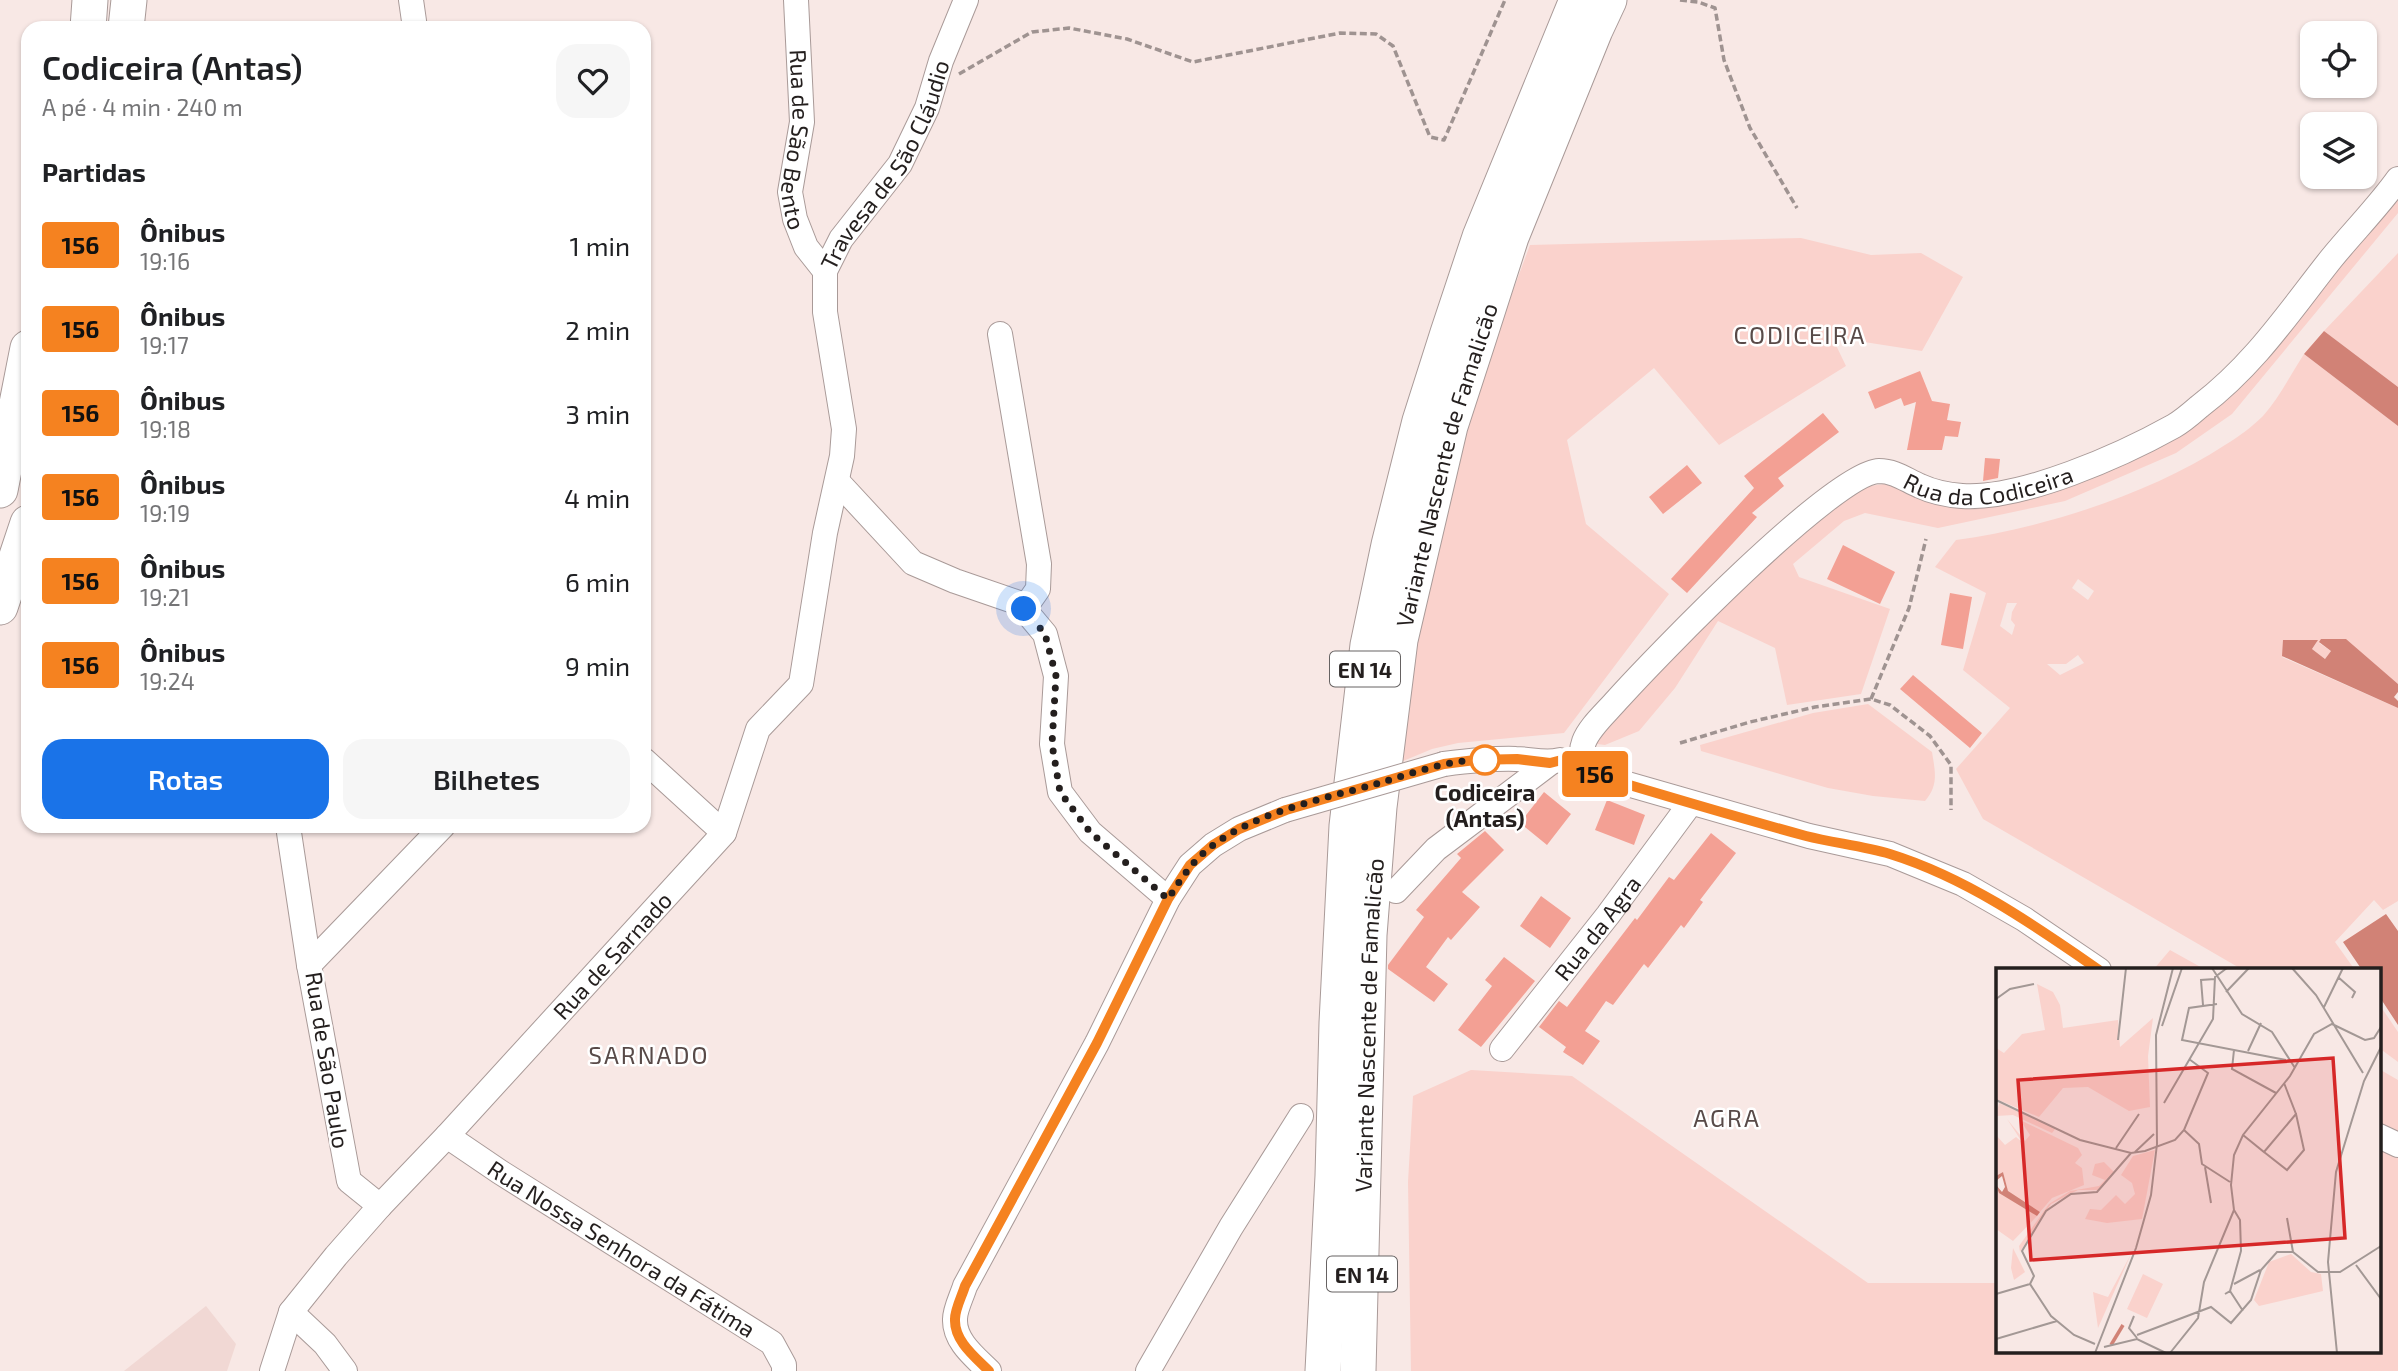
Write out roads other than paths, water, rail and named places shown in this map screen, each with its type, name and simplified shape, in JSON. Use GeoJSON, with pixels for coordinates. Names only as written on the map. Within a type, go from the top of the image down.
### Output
{"type":"FeatureCollection","features":[{"type":"Feature","properties":{"kind":"highway"},"geometry":{"type":"LineString","coordinates":[[88,21],[90,0]]}},
{"type":"Feature","properties":{"kind":"highway"},"geometry":{"type":"LineString","coordinates":[[126,21],[128,0]]}},
{"type":"Feature","properties":{"kind":"highway","name":"Variante Nascente de Famalicão"},"geometry":{"type":"LineString","coordinates":[[1323,1371],[1347,825],[1368,645],[1389,545],[1420,421],[1479,237],[1577,0]]}},
{"type":"Feature","properties":{"kind":"highway","name":"Variante Nascente de Famalicão"},"geometry":{"type":"LineString","coordinates":[[1358,1371],[1369,935],[1379,807],[1400,640],[1450,426],[1476,343],[1511,237],[1609,0]]}},
{"type":"Feature","properties":{"kind":"highway"},"geometry":{"type":"LineString","coordinates":[[0,490],[21,384]]}},
{"type":"Feature","properties":{"kind":"highway"},"geometry":{"type":"LineString","coordinates":[[0,607],[21,544]]}},
{"type":"Feature","properties":{"kind":"street"},"geometry":{"type":"LineString","coordinates":[[411,0],[414,21]]}},
{"type":"Feature","properties":{"kind":"street","name":"Rua de São Bento"},"geometry":{"type":"LineString","coordinates":[[796,0],[802,122],[790,192],[795,219],[806,247],[825,271]]}},
{"type":"Feature","properties":{"kind":"street","name":"Travesa de São Cláudio"},"geometry":{"type":"LineString","coordinates":[[837,481],[844,429],[825,312],[825,271],[841,239],[900,164],[927,108],[941,61],[966,0]]}},
{"type":"Feature","properties":{"kind":"street","name":"Rua da Codiceira"},"geometry":{"type":"LineString","coordinates":[[1581,755],[1581,745],[1594,727],[1703,611],[1821,504],[1861,475],[1879,471],[1900,475],[1919,486],[1952,495],[1998,495],[2058,478],[2116,455],[2176,425],[2217,394],[2255,357],[2398,179]]}},
{"type":"Feature","properties":{"kind":"street"},"geometry":{"type":"LineString","coordinates":[[1000,334],[1039,564],[1038,589],[1024,609]]}},
{"type":"Feature","properties":{"kind":"street"},"geometry":{"type":"LineString","coordinates":[[837,481],[913,563],[1019,603],[1045,634],[1056,676],[1052,744],[1060,792],[1090,832],[1168,899]]}},
{"type":"Feature","properties":{"kind":"street","name":"Rua de Sarnado"},"geometry":{"type":"LineString","coordinates":[[272,1371],[291,1312],[380,1206],[724,833],[758,729],[801,684],[825,533],[837,481]]}},
{"type":"Feature","properties":{"kind":"street"},"geometry":{"type":"LineString","coordinates":[[989,1371],[966,1349],[958,1336],[955,1319],[965,1286],[1097,1043],[1168,899],[1190,865],[1213,845],[1239,829],[1286,810],[1444,764],[1517,759],[1550,763],[1581,755],[1585,766],[1596,775],[1809,836],[1890,854],[1963,884],[2024,919],[2096,968]]}},
{"type":"Feature","properties":{"kind":"street"},"geometry":{"type":"LineString","coordinates":[[1396,891],[1436,849],[1550,763]]}},
{"type":"Feature","properties":{"kind":"street"},"geometry":{"type":"LineString","coordinates":[[651,766],[724,833]]}},
{"type":"Feature","properties":{"kind":"street","name":"Rua da Agra"},"geometry":{"type":"LineString","coordinates":[[1503,1049],[1608,915],[1690,804]]}},
{"type":"Feature","properties":{"kind":"street"},"geometry":{"type":"LineString","coordinates":[[289,833],[309,965]]}},
{"type":"Feature","properties":{"kind":"street","name":"Rua de São Paulo"},"geometry":{"type":"LineString","coordinates":[[380,1206],[349,1181],[309,965],[436,833]]}},
{"type":"Feature","properties":{"kind":"street"},"geometry":{"type":"LineString","coordinates":[[1148,1371],[1231,1227],[1301,1116]]}},
{"type":"Feature","properties":{"kind":"street","name":"Rua Nossa Senhora da Fátima"},"geometry":{"type":"LineString","coordinates":[[447,1136],[772,1343],[784,1365],[784,1371]]}},
{"type":"Feature","properties":{"kind":"street"},"geometry":{"type":"LineString","coordinates":[[2380,1136],[2398,1145]]}},
{"type":"Feature","properties":{"kind":"street"},"geometry":{"type":"LineString","coordinates":[[291,1312],[325,1344],[345,1371]]}},
{"type":"Feature","properties":{"kind":"place","name":"Codiceira (Antas)"},"geometry":{"type":"Point","coordinates":[1485,760]}},
{"type":"Feature","properties":{"kind":"district","name":"CODICEIRA"},"geometry":{"type":"Point","coordinates":[1800,334]}},
{"type":"Feature","properties":{"kind":"district","name":"SARNADO"},"geometry":{"type":"Point","coordinates":[649,1054]}},
{"type":"Feature","properties":{"kind":"district","name":"AGRA"},"geometry":{"type":"Point","coordinates":[1727,1117]}}]}
